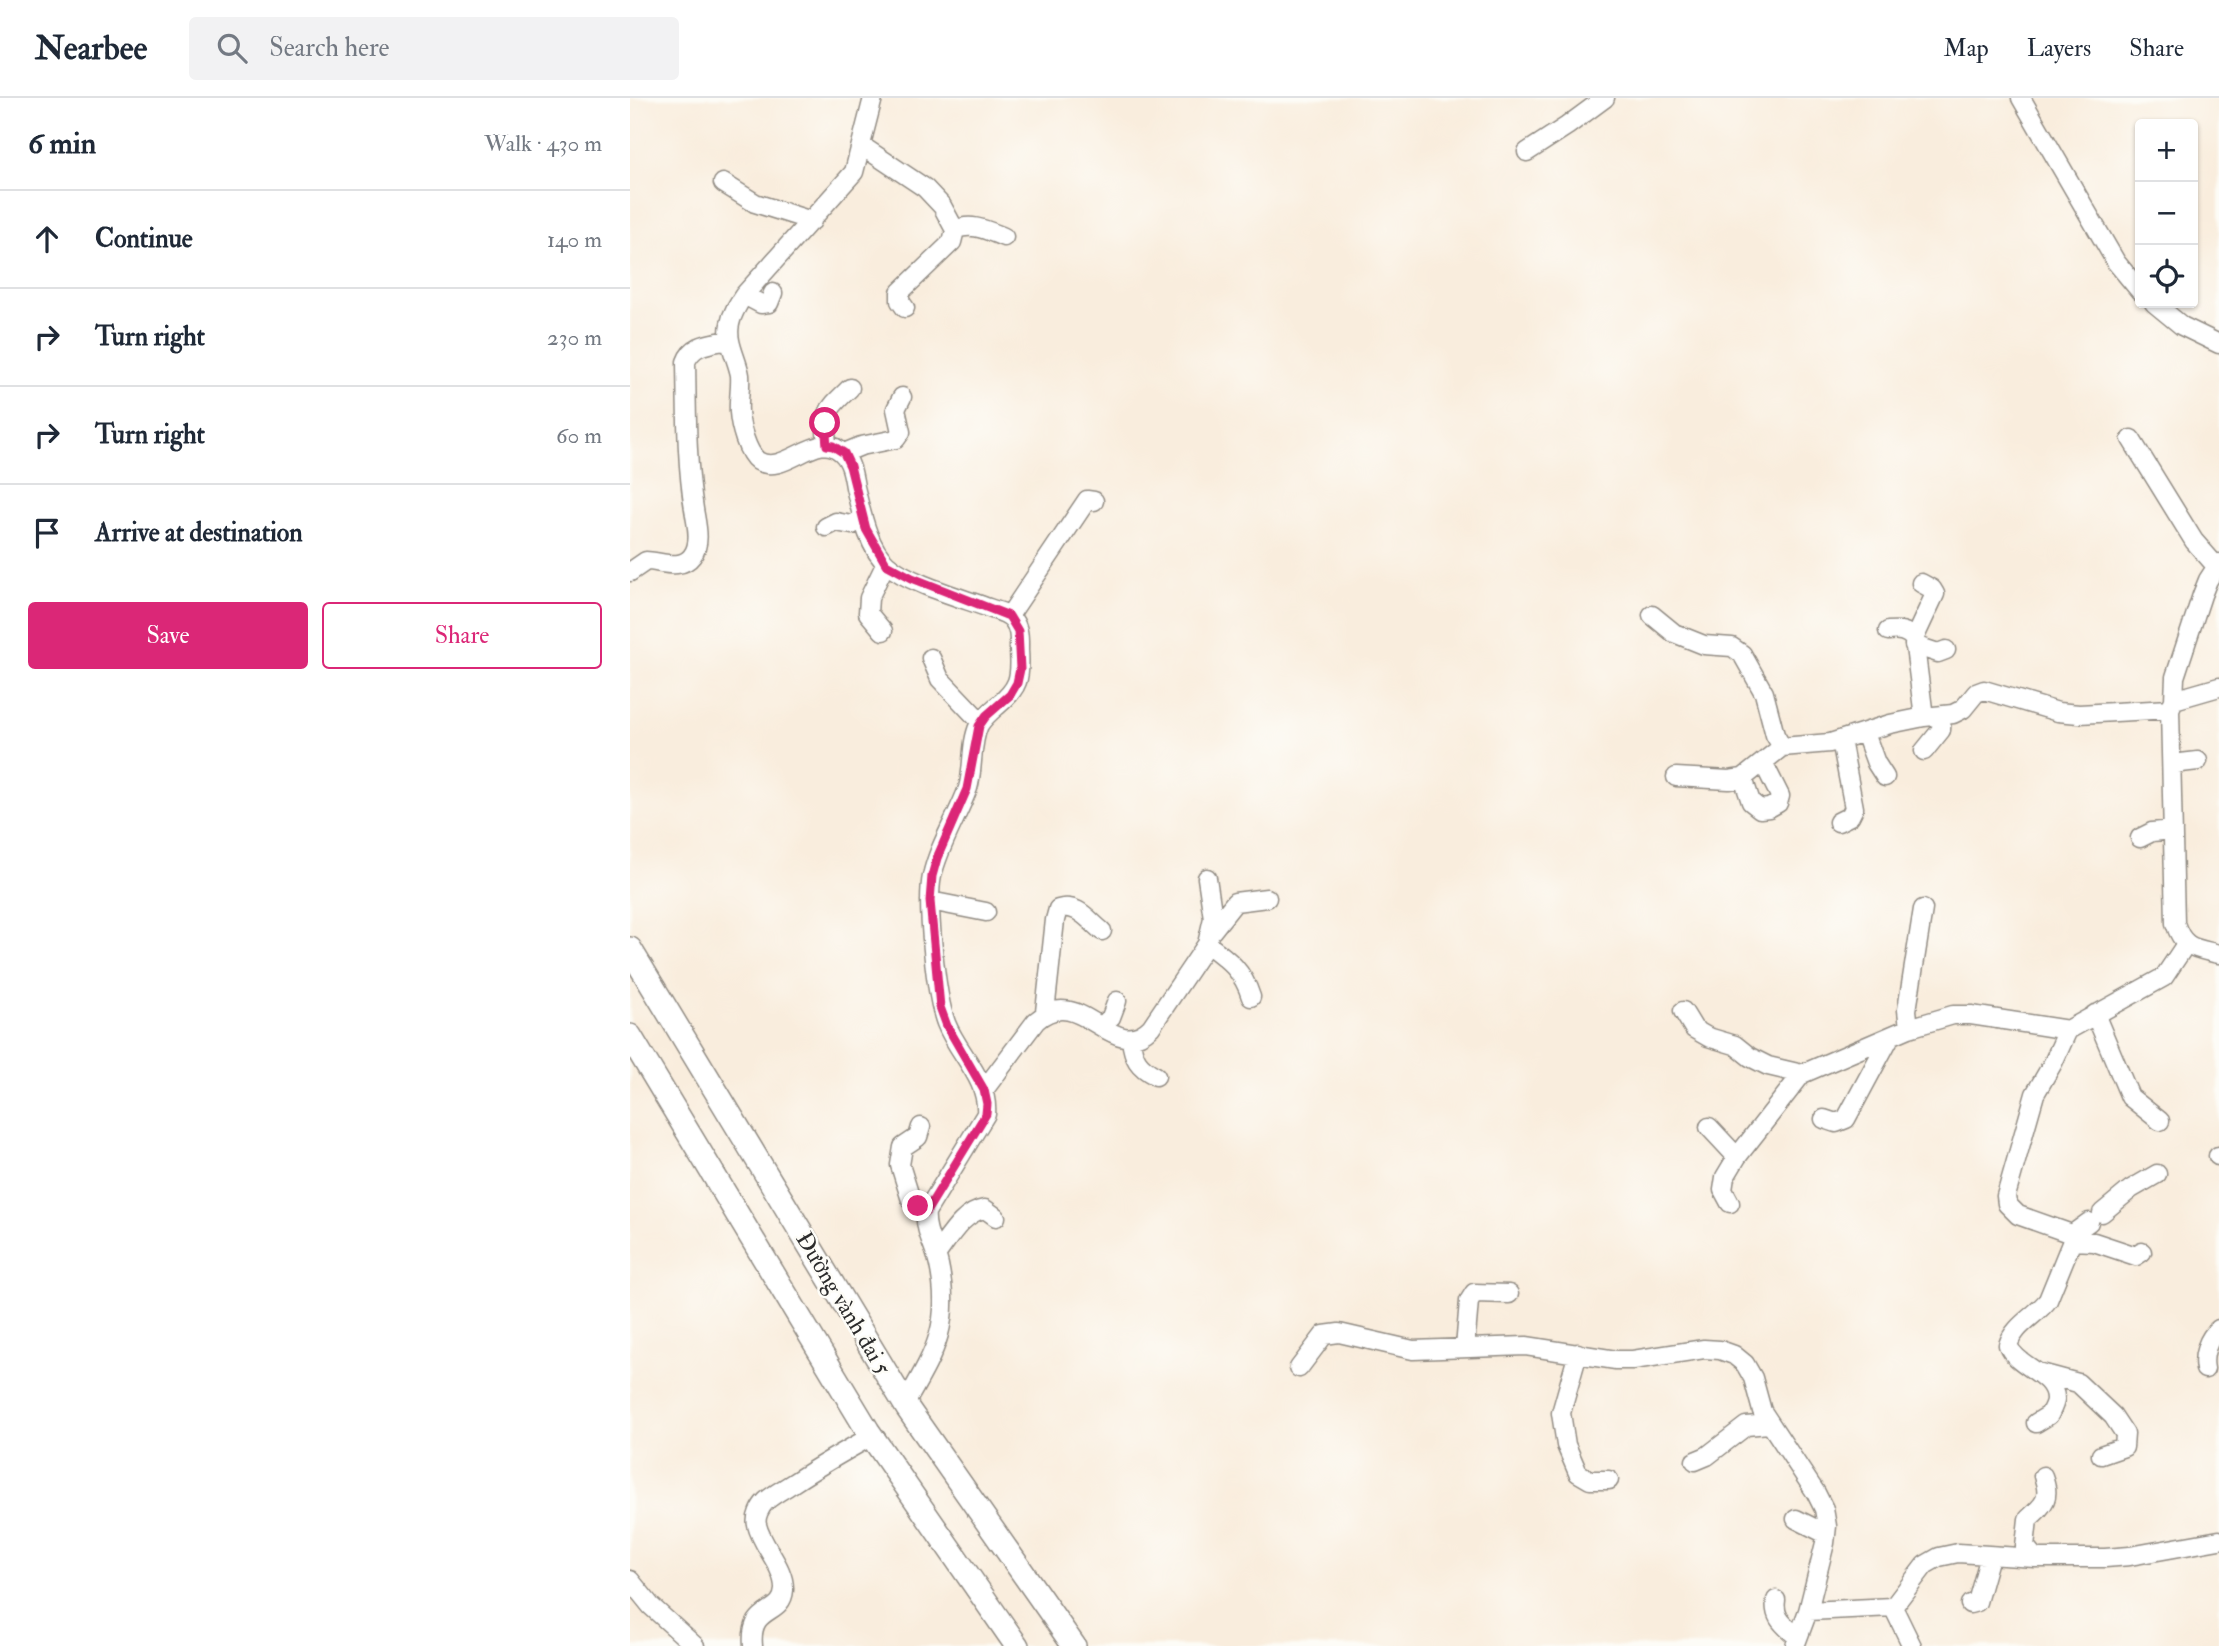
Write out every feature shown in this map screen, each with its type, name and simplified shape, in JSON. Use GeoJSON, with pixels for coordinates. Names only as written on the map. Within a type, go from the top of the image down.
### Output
{"type":"FeatureCollection","features":[{"type":"Feature","properties":{"kind":"main road","name":"Đường vành đai 5"},"geometry":{"type":"LineString","coordinates":[[630,949],[905,1405],[1074,1646]]}},
{"type":"Feature","properties":{"kind":"main road","name":"Đường vành đai 5"},"geometry":{"type":"LineString","coordinates":[[630,1036],[872,1436],[1017,1646]]}},
{"type":"Feature","properties":{"kind":"street"},"geometry":{"type":"LineString","coordinates":[[873,98],[854,172],[744,295],[734,310],[729,340],[739,373],[740,419],[750,452],[757,460],[767,464],[779,462],[827,445],[844,453],[850,466],[862,518],[886,564],[912,578],[1009,616],[1018,631],[1020,669],[1017,683],[1010,695],[981,722],[975,738],[967,789],[932,876],[930,901],[940,1007],[947,1026],[984,1090],[986,1114],[926,1212],[927,1230],[943,1284],[941,1332],[934,1352],[905,1405]]}},
{"type":"Feature","properties":{"kind":"street"},"geometry":{"type":"LineString","coordinates":[[1527,152],[1605,98]]}},
{"type":"Feature","properties":{"kind":"street"},"geometry":{"type":"LineString","coordinates":[[2021,98],[2116,262],[2135,285]]}},
{"type":"Feature","properties":{"kind":"street"},"geometry":{"type":"LineString","coordinates":[[862,146],[925,188],[942,206],[955,230],[952,242],[900,292],[900,301],[905,308]]}},
{"type":"Feature","properties":{"kind":"street"},"geometry":{"type":"LineString","coordinates":[[723,184],[755,203],[812,221]]}},
{"type":"Feature","properties":{"kind":"street"},"geometry":{"type":"LineString","coordinates":[[955,230],[963,226],[980,227],[1004,237]]}},
{"type":"Feature","properties":{"kind":"street"},"geometry":{"type":"LineString","coordinates":[[744,295],[761,304],[769,303],[773,293]]}},
{"type":"Feature","properties":{"kind":"street"},"geometry":{"type":"LineString","coordinates":[[2160,308],[2182,326],[2219,344]]}},
{"type":"Feature","properties":{"kind":"street"},"geometry":{"type":"LineString","coordinates":[[630,572],[646,561],[674,565],[683,563],[691,557],[696,546],[697,533],[688,469],[686,362],[690,352],[696,347],[729,340]]}},
{"type":"Feature","properties":{"kind":"street"},"geometry":{"type":"LineString","coordinates":[[827,445],[825,423],[828,409],[850,388]]}},
{"type":"Feature","properties":{"kind":"street"},"geometry":{"type":"LineString","coordinates":[[844,453],[860,446],[896,439],[901,432],[896,410],[902,397]]}},
{"type":"Feature","properties":{"kind":"street"},"geometry":{"type":"LineString","coordinates":[[2131,439],[2194,541],[2218,565],[2204,587],[2175,677],[2172,764],[2175,923],[2179,936],[2186,944],[2219,954]]}},
{"type":"Feature","properties":{"kind":"street"},"geometry":{"type":"LineString","coordinates":[[1009,616],[1087,500],[1094,500]]}},
{"type":"Feature","properties":{"kind":"street"},"geometry":{"type":"LineString","coordinates":[[826,527],[836,522],[852,524],[862,518]]}},
{"type":"Feature","properties":{"kind":"street"},"geometry":{"type":"LineString","coordinates":[[883,631],[868,613],[869,598],[886,564]]}},
{"type":"Feature","properties":{"kind":"street"},"geometry":{"type":"LineString","coordinates":[[1914,642],[1917,628],[1935,594],[1921,583]]}},
{"type":"Feature","properties":{"kind":"street"},"geometry":{"type":"LineString","coordinates":[[1652,615],[1674,633],[1704,645],[1732,647],[1742,654],[1764,693],[1775,735],[1782,747]]}},
{"type":"Feature","properties":{"kind":"street"},"geometry":{"type":"LineString","coordinates":[[1888,631],[1909,633],[1914,642],[1933,716],[1941,730],[1924,751]]}},
{"type":"Feature","properties":{"kind":"street"},"geometry":{"type":"LineString","coordinates":[[1914,642],[1938,653],[1946,650]]}},
{"type":"Feature","properties":{"kind":"street"},"geometry":{"type":"LineString","coordinates":[[931,658],[940,679],[981,722]]}},
{"type":"Feature","properties":{"kind":"street"},"geometry":{"type":"LineString","coordinates":[[1676,777],[1729,780],[1743,778],[1782,747],[1841,740],[1889,724],[1954,714],[1963,709],[1976,693],[1984,690],[2058,712],[2079,714],[2172,704],[2219,687]]}},
{"type":"Feature","properties":{"kind":"street"},"geometry":{"type":"LineString","coordinates":[[1865,733],[1876,763],[1885,777]]}},
{"type":"Feature","properties":{"kind":"street"},"geometry":{"type":"LineString","coordinates":[[1838,822],[1850,816],[1854,808],[1841,740]]}},
{"type":"Feature","properties":{"kind":"street"},"geometry":{"type":"LineString","coordinates":[[2172,764],[2198,761]]}},
{"type":"Feature","properties":{"kind":"street"},"geometry":{"type":"LineString","coordinates":[[1743,778],[1751,802],[1759,809],[1778,803],[1780,796],[1763,762]]}},
{"type":"Feature","properties":{"kind":"street"},"geometry":{"type":"LineString","coordinates":[[2140,838],[2152,832],[2173,830]]}},
{"type":"Feature","properties":{"kind":"street"},"geometry":{"type":"LineString","coordinates":[[1207,878],[1213,918],[1209,937]]}},
{"type":"Feature","properties":{"kind":"street"},"geometry":{"type":"LineString","coordinates":[[984,1090],[1045,1012],[1072,1010],[1119,1037],[1131,1039],[1142,1036],[1151,1027],[1235,902],[1267,898]]}},
{"type":"Feature","properties":{"kind":"street"},"geometry":{"type":"LineString","coordinates":[[930,901],[986,912]]}},
{"type":"Feature","properties":{"kind":"street"},"geometry":{"type":"LineString","coordinates":[[1045,1012],[1058,909],[1066,907],[1081,911],[1102,931]]}},
{"type":"Feature","properties":{"kind":"street"},"geometry":{"type":"LineString","coordinates":[[1909,1028],[1907,1010],[1923,909]]}},
{"type":"Feature","properties":{"kind":"street"},"geometry":{"type":"LineString","coordinates":[[1209,937],[1238,970],[1251,997]]}},
{"type":"Feature","properties":{"kind":"street"},"geometry":{"type":"LineString","coordinates":[[2142,1252],[2136,1256],[2094,1242],[2071,1238],[2018,1215],[2007,1204],[2006,1196],[2035,1094],[2068,1030],[2164,977],[2186,944]]}},
{"type":"Feature","properties":{"kind":"street"},"geometry":{"type":"LineString","coordinates":[[1102,1026],[1111,1017],[1118,1001]]}},
{"type":"Feature","properties":{"kind":"street"},"geometry":{"type":"LineString","coordinates":[[1683,1011],[1693,1029],[1735,1045],[1768,1066],[1801,1074]]}},
{"type":"Feature","properties":{"kind":"street"},"geometry":{"type":"LineString","coordinates":[[2095,1014],[2130,1097],[2160,1121]]}},
{"type":"Feature","properties":{"kind":"street"},"geometry":{"type":"LineString","coordinates":[[1730,1203],[1723,1190],[1725,1177],[1737,1157],[1801,1074],[1909,1028],[1953,1015],[1971,1015],[2068,1030]]}},
{"type":"Feature","properties":{"kind":"street"},"geometry":{"type":"LineString","coordinates":[[1824,1119],[1836,1123],[1846,1119],[1890,1037]]}},
{"type":"Feature","properties":{"kind":"street"},"geometry":{"type":"LineString","coordinates":[[1131,1039],[1132,1055],[1142,1069],[1156,1076]]}},
{"type":"Feature","properties":{"kind":"street"},"geometry":{"type":"LineString","coordinates":[[921,1127],[918,1137],[903,1147],[900,1165],[911,1200],[926,1212]]}},
{"type":"Feature","properties":{"kind":"street"},"geometry":{"type":"LineString","coordinates":[[1709,1127],[1737,1157]]}},
{"type":"Feature","properties":{"kind":"street"},"geometry":{"type":"LineString","coordinates":[[2036,1423],[2049,1415],[2055,1400],[2051,1387],[2011,1353],[2008,1345],[2011,1337],[2048,1300],[2071,1238],[2132,1189],[2157,1174]]}},
{"type":"Feature","properties":{"kind":"street"},"geometry":{"type":"LineString","coordinates":[[936,1255],[966,1217],[975,1210],[985,1209],[996,1217]]}},
{"type":"Feature","properties":{"kind":"street"},"geometry":{"type":"LineString","coordinates":[[1465,1348],[1469,1301],[1474,1293],[1509,1294]]}},
{"type":"Feature","properties":{"kind":"street"},"geometry":{"type":"LineString","coordinates":[[2205,1369],[2203,1360],[2211,1335],[2219,1329]]}},
{"type":"Feature","properties":{"kind":"street"},"geometry":{"type":"LineString","coordinates":[[1299,1368],[1324,1335],[1339,1333],[1413,1350],[1526,1346],[1616,1360],[1633,1360],[1704,1349],[1720,1350],[1734,1355],[1745,1364],[1753,1378],[1762,1412],[1824,1509],[1826,1534],[1808,1611],[1797,1642],[1777,1619],[1776,1600]]}},
{"type":"Feature","properties":{"kind":"street"},"geometry":{"type":"LineString","coordinates":[[1578,1353],[1562,1412],[1566,1445],[1578,1473],[1590,1479],[1609,1480]]}},
{"type":"Feature","properties":{"kind":"street"},"geometry":{"type":"LineString","coordinates":[[2034,1371],[2078,1383],[2113,1416],[2125,1434],[2124,1447],[2101,1455]]}},
{"type":"Feature","properties":{"kind":"street"},"geometry":{"type":"LineString","coordinates":[[1695,1461],[1715,1451],[1746,1426],[1769,1424]]}},
{"type":"Feature","properties":{"kind":"street"},"geometry":{"type":"LineString","coordinates":[[752,1646],[751,1632],[754,1623],[778,1604],[784,1593],[783,1582],[757,1525],[757,1513],[765,1502],[824,1463],[872,1436]]}},
{"type":"Feature","properties":{"kind":"street"},"geometry":{"type":"LineString","coordinates":[[2035,1558],[2025,1546],[2028,1519],[2044,1505],[2048,1489],[2043,1476]]}},
{"type":"Feature","properties":{"kind":"street"},"geometry":{"type":"LineString","coordinates":[[1796,1519],[1826,1534]]}},
{"type":"Feature","properties":{"kind":"street"},"geometry":{"type":"LineString","coordinates":[[1893,1607],[1925,1565],[1939,1557],[1958,1553],[2035,1558],[2130,1556],[2219,1540]]}},
{"type":"Feature","properties":{"kind":"street"},"geometry":{"type":"LineString","coordinates":[[1970,1604],[1978,1602],[1990,1556]]}},
{"type":"Feature","properties":{"kind":"street"},"geometry":{"type":"LineString","coordinates":[[630,1580],[651,1606],[695,1646]]}},
{"type":"Feature","properties":{"kind":"street"},"geometry":{"type":"LineString","coordinates":[[1808,1611],[1893,1607]]}},
{"type":"Feature","properties":{"kind":"street"},"geometry":{"type":"LineString","coordinates":[[1893,1607],[1912,1646]]}},
{"type":"Feature","properties":{"kind":"route"},"geometry":{"type":"LineString","coordinates":[[825,423],[827,445],[844,453],[850,466],[866,529],[886,564],[912,578],[1009,616],[1018,631],[1020,669],[1017,683],[1010,695],[986,716],[979,726],[967,789],[937,858],[930,894],[940,1007],[947,1026],[984,1090],[986,1114],[929,1203],[926,1212],[918,1206]]}}]}
